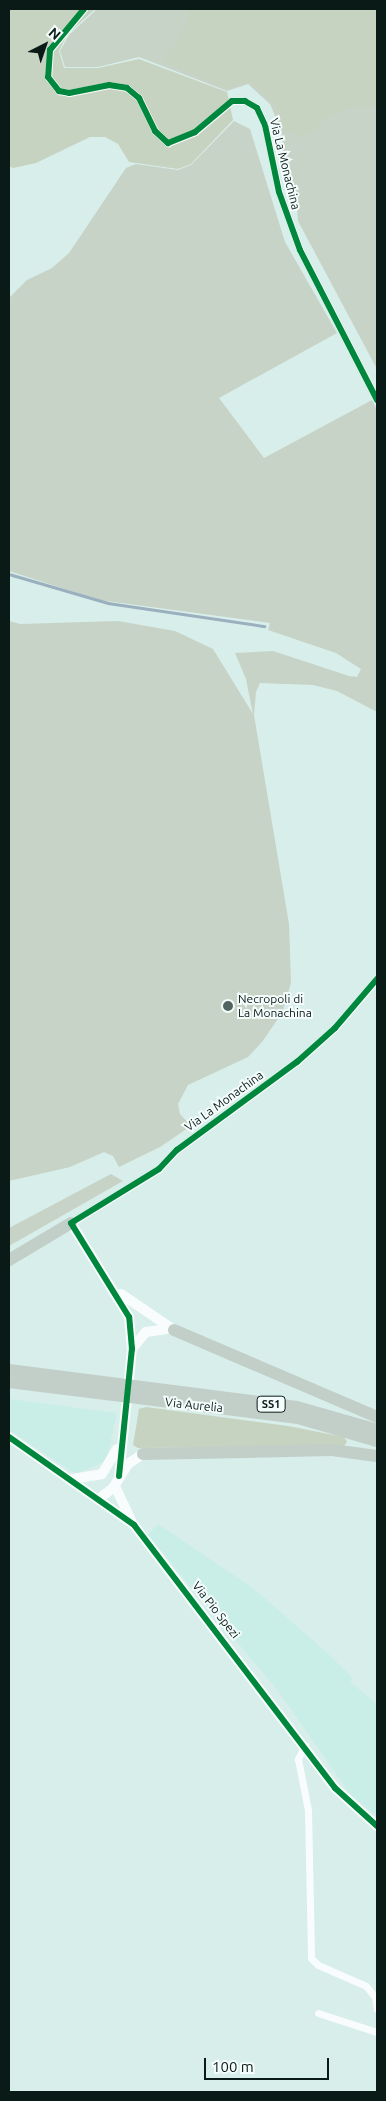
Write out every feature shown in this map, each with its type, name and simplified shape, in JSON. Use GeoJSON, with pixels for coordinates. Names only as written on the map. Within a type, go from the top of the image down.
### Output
{"type":"FeatureCollection","features":[{"type":"Feature","properties":{"kind":"highway"},"geometry":{"type":"LineString","coordinates":[[9,1260],[71,1223]]}},
{"type":"Feature","properties":{"kind":"highway"},"geometry":{"type":"LineString","coordinates":[[174,1330],[377,1417]]}},
{"type":"Feature","properties":{"kind":"highway","name":"Via Aurelia"},"geometry":{"type":"LineString","coordinates":[[9,1370],[297,1407],[377,1430]]}},
{"type":"Feature","properties":{"kind":"highway","name":"Via Aurelia"},"geometry":{"type":"LineString","coordinates":[[9,1382],[298,1418],[377,1442]]}},
{"type":"Feature","properties":{"kind":"highway"},"geometry":{"type":"LineString","coordinates":[[143,1454],[332,1450],[377,1456]]}},
{"type":"Feature","properties":{"kind":"street","name":"Via La Monachina"},"geometry":{"type":"LineString","coordinates":[[84,9],[50,50],[48,77],[59,91],[71,93],[109,85],[128,88],[141,101],[158,136],[168,143],[195,132],[232,101],[245,101],[257,108],[265,125],[279,192],[300,250],[377,400]]}},
{"type":"Feature","properties":{"kind":"street","name":"Via La Monachina"},"geometry":{"type":"LineString","coordinates":[[71,1223],[159,1169],[177,1150],[297,1062],[340,1023],[377,980]]}},
{"type":"Feature","properties":{"kind":"street"},"geometry":{"type":"LineString","coordinates":[[71,1223],[114,1288],[128,1314],[132,1349],[117,1481],[134,1525]]}},
{"type":"Feature","properties":{"kind":"street"},"geometry":{"type":"LineString","coordinates":[[114,1288],[174,1330]]}},
{"type":"Feature","properties":{"kind":"street"},"geometry":{"type":"LineString","coordinates":[[132,1349],[150,1330],[174,1330]]}},
{"type":"Feature","properties":{"kind":"street","name":"Via Pio Spezi"},"geometry":{"type":"LineString","coordinates":[[9,1436],[97,1496],[134,1525],[346,1800],[377,1826]]}},
{"type":"Feature","properties":{"kind":"street"},"geometry":{"type":"LineString","coordinates":[[97,1496],[117,1481],[143,1454],[131,1451],[121,1439]]}},
{"type":"Feature","properties":{"kind":"street"},"geometry":{"type":"LineString","coordinates":[[97,1496],[101,1475],[112,1463],[121,1439]]}},
{"type":"Feature","properties":{"kind":"street"},"geometry":{"type":"LineString","coordinates":[[72,1479],[101,1475]]}},
{"type":"Feature","properties":{"kind":"street"},"geometry":{"type":"LineString","coordinates":[[304,1746],[298,1759],[308,1810],[313,1961],[366,1986],[375,1996],[377,2009]]}},
{"type":"Feature","properties":{"kind":"street"},"geometry":{"type":"LineString","coordinates":[[318,2013],[377,2029]]}},
{"type":"Feature","properties":{"kind":"shaded area"},"geometry":{"type":"Polygon","coordinates":[[[9,9],[95,9],[67,35],[59,51],[64,68],[98,68],[139,59],[227,92],[233,120],[191,164],[178,169],[129,162],[118,144],[105,137],[90,137],[36,163],[13,168],[9,166],[9,9]]]}},
{"type":"Feature","properties":{"kind":"shaded area"},"geometry":{"type":"Polygon","coordinates":[[[97,9],[377,9],[377,369],[298,221],[296,190],[282,154],[282,132],[270,104],[248,84],[227,91],[139,57],[98,67],[65,67],[60,51],[69,35],[97,9]]]}},
{"type":"Feature","properties":{"kind":"shaded area"},"geometry":{"type":"Polygon","coordinates":[[[189,9],[377,9],[377,106],[358,106],[331,115],[302,137],[284,130],[274,102],[251,82],[227,88],[164,62],[186,27],[189,9]]]}},
{"type":"Feature","properties":{"kind":"shaded area"},"geometry":{"type":"Polygon","coordinates":[[[234,121],[250,129],[285,242],[337,333],[219,398],[264,458],[372,400],[377,410],[377,712],[337,691],[313,685],[260,683],[256,692],[254,715],[289,924],[291,983],[282,1013],[262,1042],[248,1057],[188,1085],[178,1104],[180,1114],[191,1126],[160,1147],[119,1167],[113,1156],[104,1152],[70,1167],[9,1181],[9,621],[20,624],[118,621],[175,631],[213,649],[253,714],[246,679],[235,653],[273,651],[349,676],[357,677],[361,669],[336,653],[268,630],[270,623],[99,600],[9,571],[9,298],[27,280],[52,268],[69,253],[126,168],[136,164],[178,170],[191,165],[234,121]]]}},
{"type":"Feature","properties":{"kind":"shaded area"},"geometry":{"type":"Polygon","coordinates":[[[111,1174],[123,1181],[9,1246],[9,1228],[111,1174]]]}},
{"type":"Feature","properties":{"kind":"shaded area"},"geometry":{"type":"Polygon","coordinates":[[[9,1399],[117,1413],[106,1461],[78,1473],[71,1471],[9,1430],[9,1399]]]}},
{"type":"Feature","properties":{"kind":"shaded area"},"geometry":{"type":"Polygon","coordinates":[[[146,1407],[288,1426],[344,1437],[347,1442],[344,1446],[138,1448],[133,1445],[139,1409],[146,1407]]]}},
{"type":"Feature","properties":{"kind":"shaded area"},"geometry":{"type":"Polygon","coordinates":[[[158,1524],[253,1588],[325,1651],[353,1678],[350,1682],[377,1704],[377,1817],[350,1794],[279,1692],[148,1535],[158,1524]]]}},
{"type":"Feature","properties":{"kind":"waterway"},"geometry":{"type":"LineString","coordinates":[[9,574],[108,603],[264,626]]}},
{"type":"Feature","properties":{"kind":"cycle path"},"geometry":{"type":"LineString","coordinates":[[84,9],[50,50],[48,77],[59,91],[69,93],[109,85],[127,88],[139,98],[155,131],[168,143],[195,132],[232,101],[245,101],[257,108],[265,125],[279,192],[300,250],[377,400]]}},
{"type":"Feature","properties":{"kind":"cycle path"},"geometry":{"type":"LineString","coordinates":[[119,1476],[132,1349],[129,1317],[71,1223],[159,1169],[177,1150],[297,1062],[335,1028],[377,979]]}},
{"type":"Feature","properties":{"kind":"cycle path"},"geometry":{"type":"LineString","coordinates":[[9,1437],[134,1525],[335,1788],[377,1826]]}},
{"type":"Feature","properties":{"kind":"place","name":"Necropoli di La Monachina"},"geometry":{"type":"Point","coordinates":[228,1006]}}]}
